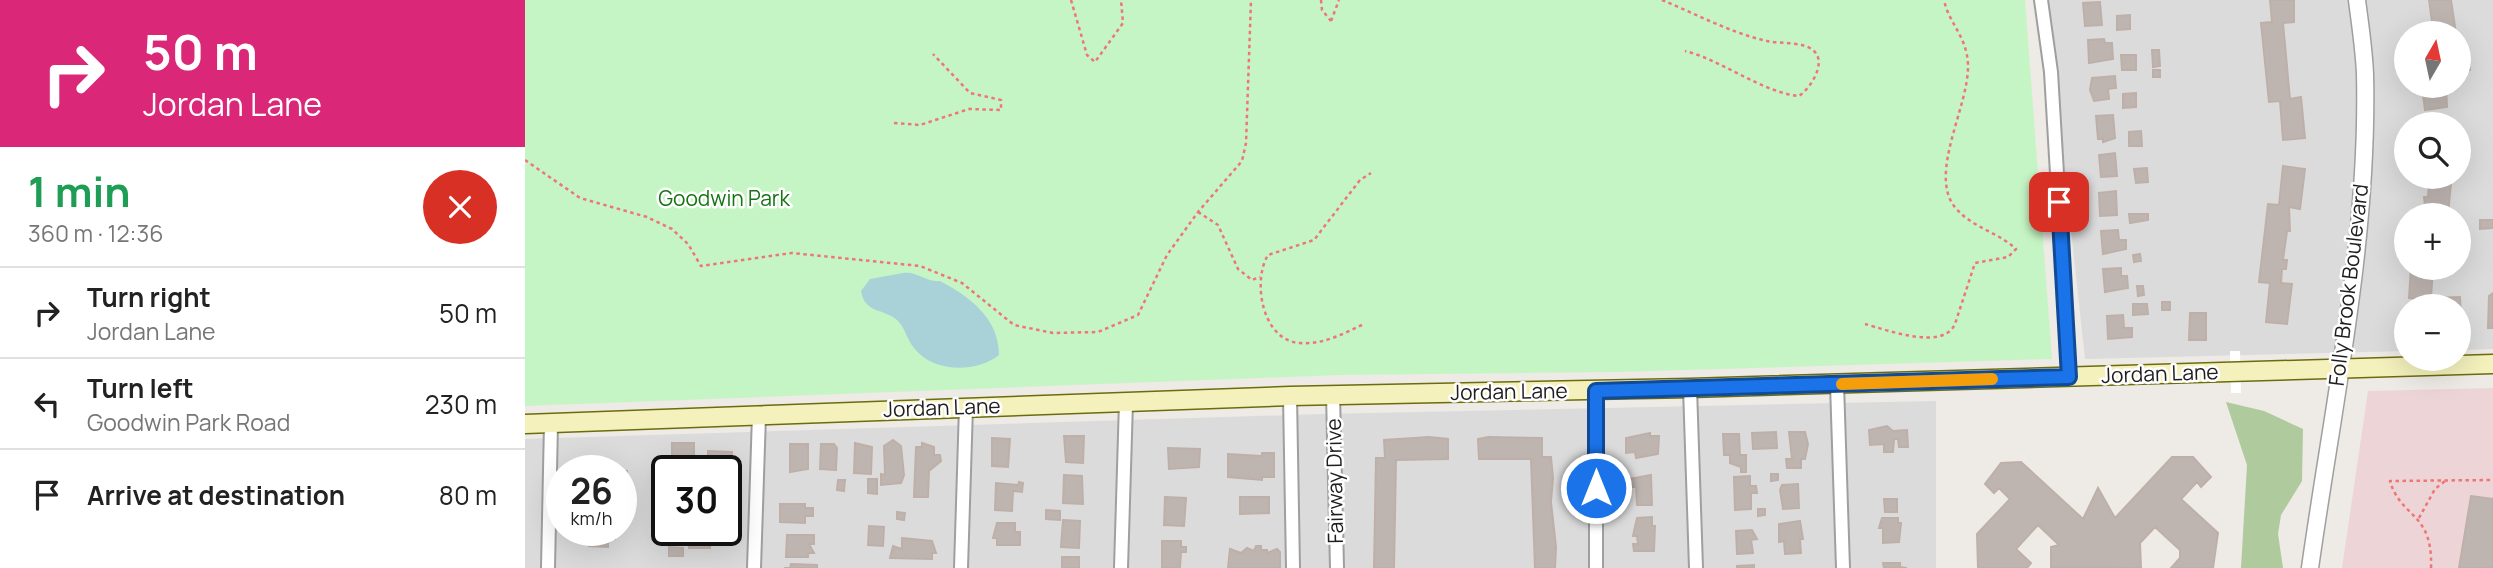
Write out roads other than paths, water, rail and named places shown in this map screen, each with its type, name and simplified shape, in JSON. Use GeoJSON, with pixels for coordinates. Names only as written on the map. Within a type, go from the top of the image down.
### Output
{"type":"FeatureCollection","features":[{"type":"Feature","properties":{"kind":"main road","name":"Jordan Lane"},"geometry":{"type":"LineString","coordinates":[[525,424],[1333,394],[1596,391],[2493,364]]}},
{"type":"Feature","properties":{"kind":"street"},"geometry":{"type":"LineString","coordinates":[[2041,0],[2051,72],[2069,377]]}},
{"type":"Feature","properties":{"kind":"street","name":"Folly Brook Boulevard"},"geometry":{"type":"LineString","coordinates":[[2310,568],[2361,210],[2365,72],[2357,0]]}},
{"type":"Feature","properties":{"kind":"street"},"geometry":{"type":"LineString","coordinates":[[1837,384],[1843,568]]}},
{"type":"Feature","properties":{"kind":"street"},"geometry":{"type":"LineString","coordinates":[[1690,388],[1696,568]]}},
{"type":"Feature","properties":{"kind":"street"},"geometry":{"type":"LineString","coordinates":[[1596,391],[1597,568]]}},
{"type":"Feature","properties":{"kind":"street","name":"Fairway Drive"},"geometry":{"type":"LineString","coordinates":[[1333,394],[1337,568]]}},
{"type":"Feature","properties":{"kind":"street"},"geometry":{"type":"LineString","coordinates":[[1290,396],[1293,568]]}},
{"type":"Feature","properties":{"kind":"street"},"geometry":{"type":"LineString","coordinates":[[1121,568],[1126,402]]}},
{"type":"Feature","properties":{"kind":"street"},"geometry":{"type":"LineString","coordinates":[[961,568],[966,407]]}},
{"type":"Feature","properties":{"kind":"street"},"geometry":{"type":"LineString","coordinates":[[754,568],[759,415]]}},
{"type":"Feature","properties":{"kind":"street"},"geometry":{"type":"LineString","coordinates":[[548,568],[551,424]]}},
{"type":"Feature","properties":{"kind":"water"},"geometry":{"type":"Polygon","coordinates":[[[903,273],[940,281],[972,302],[981,310],[994,330],[999,355],[979,365],[955,368],[932,362],[922,356],[912,345],[900,323],[892,316],[866,304],[861,291],[870,279],[903,273]]]}},
{"type":"Feature","properties":{"kind":"park label","name":"Goodwin Park"},"geometry":{"type":"Point","coordinates":[724,199]}}]}
